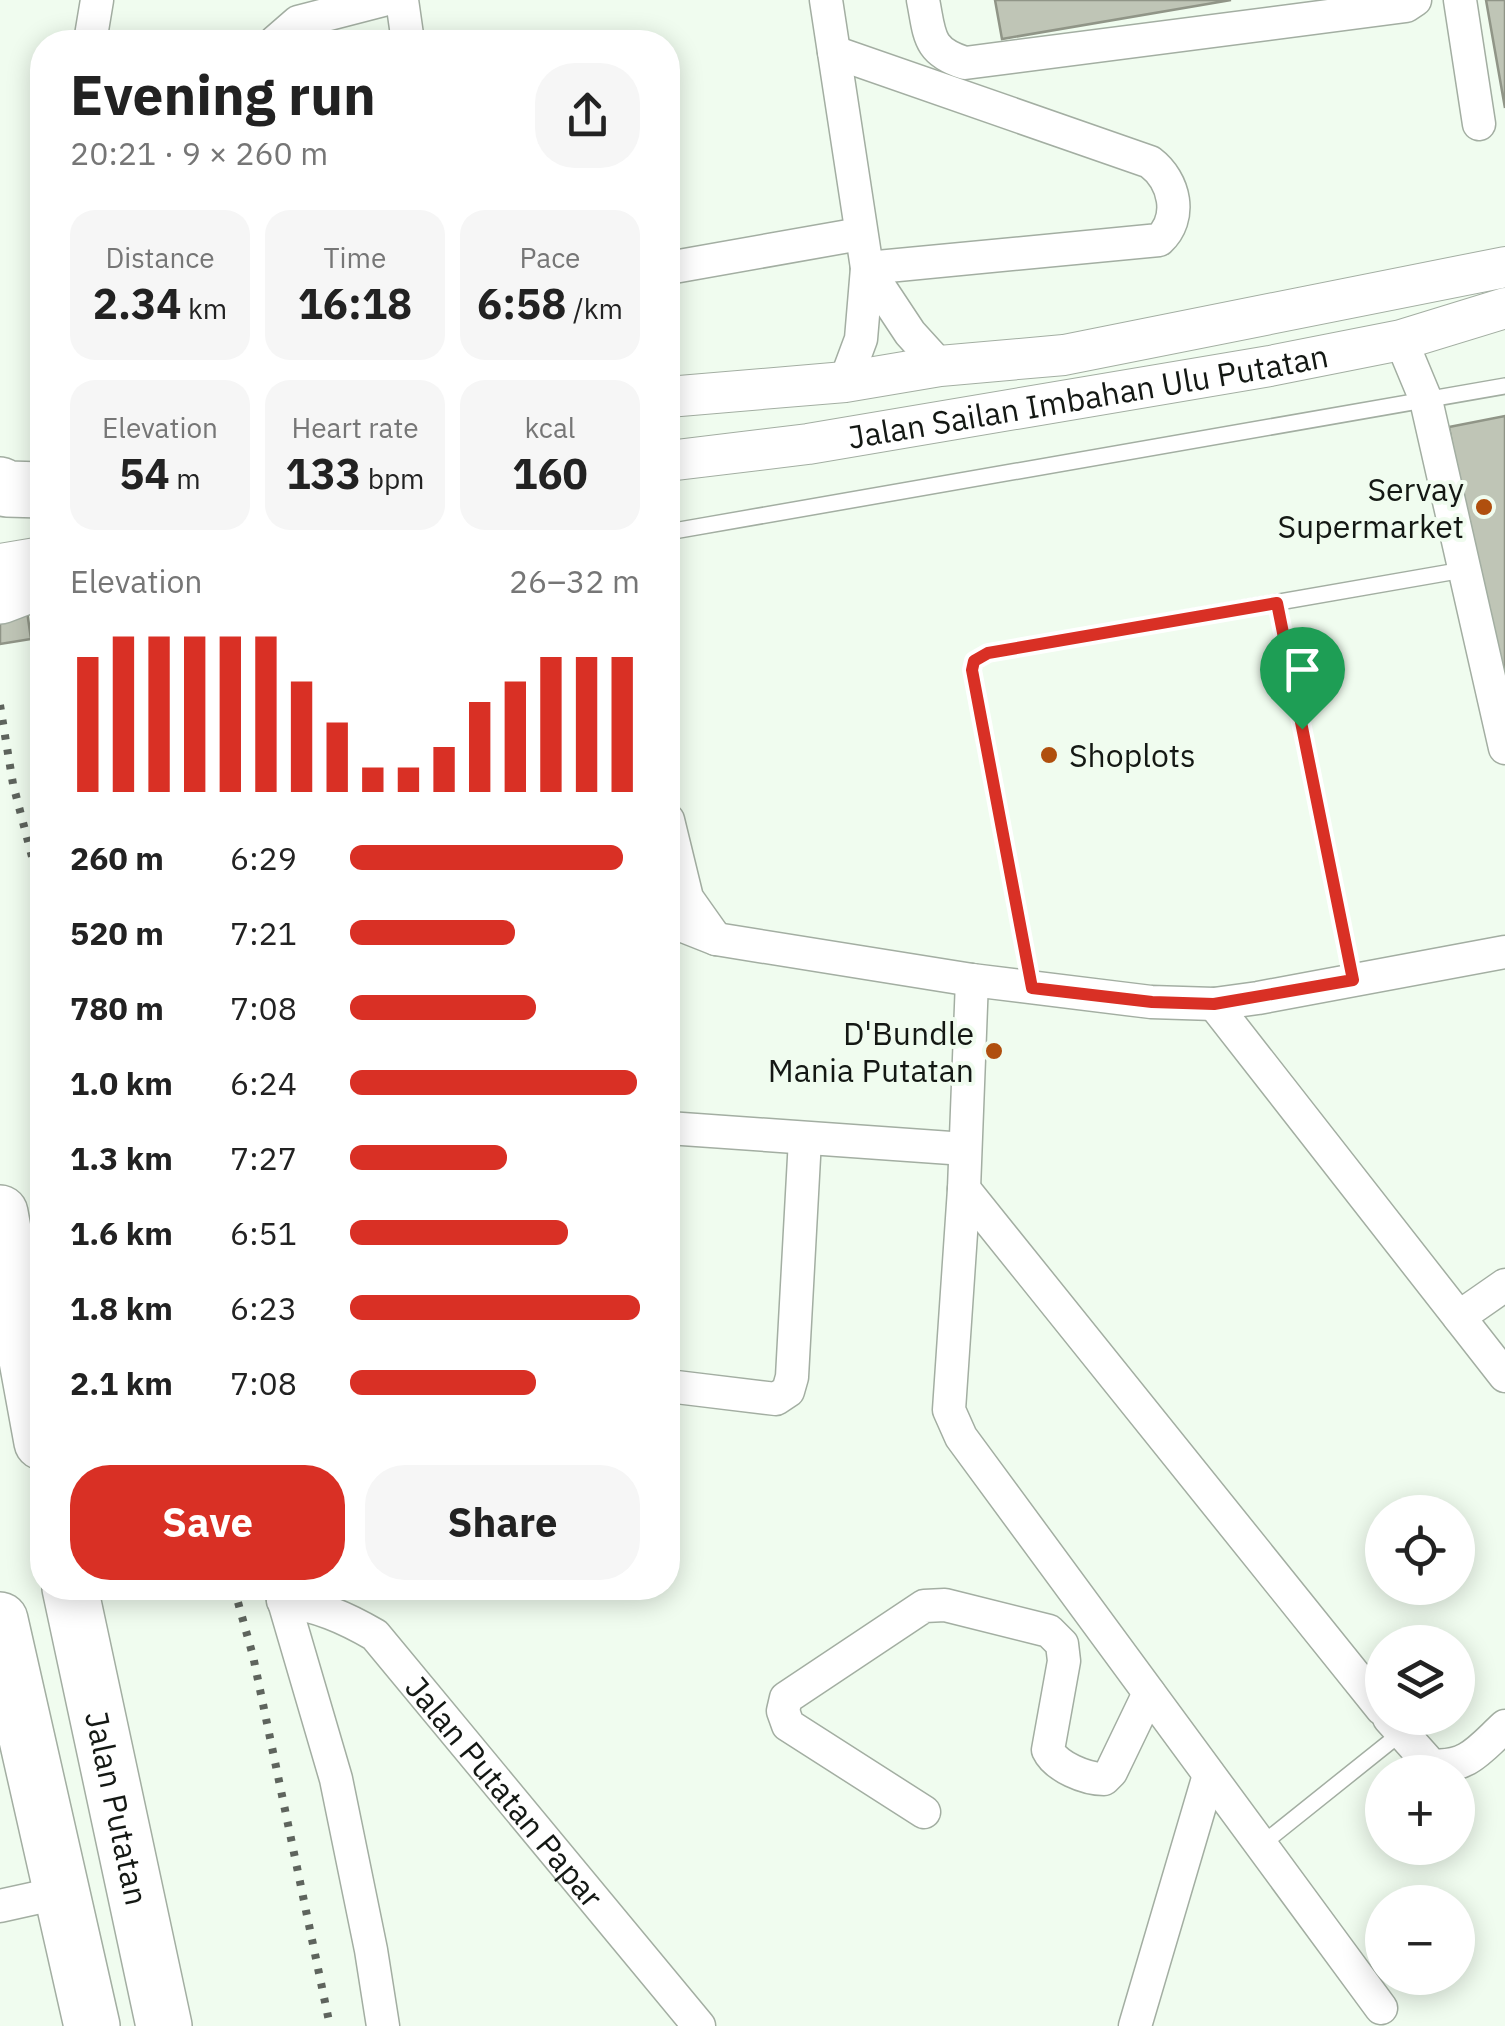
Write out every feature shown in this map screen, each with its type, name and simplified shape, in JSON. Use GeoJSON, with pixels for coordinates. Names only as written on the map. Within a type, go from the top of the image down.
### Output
{"type":"FeatureCollection","features":[{"type":"Feature","properties":{"kind":"highway"},"geometry":{"type":"LineString","coordinates":[[0,485],[30,491]]}},
{"type":"Feature","properties":{"kind":"highway"},"geometry":{"type":"LineString","coordinates":[[0,1213],[30,1377]]}},
{"type":"Feature","properties":{"kind":"highway","name":"Jalan Putatan"},"geometry":{"type":"LineString","coordinates":[[73,1600],[164,2026]]}},
{"type":"Feature","properties":{"kind":"highway"},"geometry":{"type":"LineString","coordinates":[[0,1620],[92,2026]]}},
{"type":"Feature","properties":{"kind":"street"},"geometry":{"type":"LineString","coordinates":[[92,30],[98,0]]}},
{"type":"Feature","properties":{"kind":"street"},"geometry":{"type":"LineString","coordinates":[[402,0],[406,30]]}},
{"type":"Feature","properties":{"kind":"street"},"geometry":{"type":"LineString","coordinates":[[826,0],[867,268],[861,340],[844,382]]}},
{"type":"Feature","properties":{"kind":"street"},"geometry":{"type":"LineString","coordinates":[[923,0],[932,45],[946,57],[966,63],[1406,6],[1415,0]]}},
{"type":"Feature","properties":{"kind":"street"},"geometry":{"type":"LineString","coordinates":[[1460,0],[1479,124]]}},
{"type":"Feature","properties":{"kind":"street"},"geometry":{"type":"LineString","coordinates":[[289,30],[298,22],[370,1]]}},
{"type":"Feature","properties":{"kind":"street"},"geometry":{"type":"LineString","coordinates":[[834,52],[1150,162],[1170,184],[1174,219],[1170,231],[1159,240],[867,268]]}},
{"type":"Feature","properties":{"kind":"street"},"geometry":{"type":"LineString","coordinates":[[680,266],[860,234]]}},
{"type":"Feature","properties":{"kind":"street","name":"Jalan Sailan Imbahan Ulu Putatan"},"geometry":{"type":"LineString","coordinates":[[680,396],[844,382],[940,366],[1064,356],[1505,267]]}},
{"type":"Feature","properties":{"kind":"street"},"geometry":{"type":"LineString","coordinates":[[867,268],[910,333],[940,366]]}},
{"type":"Feature","properties":{"kind":"street","name":"Jalan Sailan Imbahan Ulu Putatan"},"geometry":{"type":"LineString","coordinates":[[680,459],[808,444],[1270,366],[1401,340],[1505,308]]}},
{"type":"Feature","properties":{"kind":"street"},"geometry":{"type":"LineString","coordinates":[[1401,340],[1426,400],[1505,748]]}},
{"type":"Feature","properties":{"kind":"street"},"geometry":{"type":"LineString","coordinates":[[0,500],[30,494]]}},
{"type":"Feature","properties":{"kind":"street"},"geometry":{"type":"LineString","coordinates":[[680,869],[687,898],[716,939]]}},
{"type":"Feature","properties":{"kind":"street"},"geometry":{"type":"LineString","coordinates":[[680,925],[716,939],[972,980],[1152,1002],[1214,1004],[1505,952]]}},
{"type":"Feature","properties":{"kind":"street"},"geometry":{"type":"LineString","coordinates":[[972,980],[950,1410],[961,1436],[1381,2008]]}},
{"type":"Feature","properties":{"kind":"street"},"geometry":{"type":"LineString","coordinates":[[1214,1004],[1505,1376]]}},
{"type":"Feature","properties":{"kind":"street"},"geometry":{"type":"LineString","coordinates":[[680,1129],[966,1150]]}},
{"type":"Feature","properties":{"kind":"street"},"geometry":{"type":"LineString","coordinates":[[680,1387],[776,1399],[788,1391],[792,1377],[805,1138]]}},
{"type":"Feature","properties":{"kind":"street"},"geometry":{"type":"LineString","coordinates":[[964,1189],[1365,1688]]}},
{"type":"Feature","properties":{"kind":"street"},"geometry":{"type":"LineString","coordinates":[[1459,1317],[1505,1285]]}},
{"type":"Feature","properties":{"kind":"street","name":"Jalan Putatan Papar"},"geometry":{"type":"LineString","coordinates":[[284,1600],[336,1779],[371,1950],[382,2026]]}},
{"type":"Feature","properties":{"kind":"street","name":"Jalan Putatan Papar"},"geometry":{"type":"LineString","coordinates":[[299,1600],[342,1616],[374,1635],[699,2026]]}},
{"type":"Feature","properties":{"kind":"street"},"geometry":{"type":"LineString","coordinates":[[924,1812],[788,1725],[783,1711],[786,1698],[924,1606],[945,1604],[1049,1631],[1062,1644],[1064,1662],[1048,1750],[1052,1760],[1093,1780],[1104,1780],[1111,1772],[1149,1693]]}},
{"type":"Feature","properties":{"kind":"street"},"geometry":{"type":"LineString","coordinates":[[1405,1735],[1432,1764],[1452,1768],[1470,1758],[1505,1726]]}},
{"type":"Feature","properties":{"kind":"street"},"geometry":{"type":"LineString","coordinates":[[1136,2026],[1209,1775]]}},
{"type":"Feature","properties":{"kind":"street"},"geometry":{"type":"LineString","coordinates":[[0,1906],[63,1892]]}},
{"type":"Feature","properties":{"kind":"lane"},"geometry":{"type":"LineString","coordinates":[[680,530],[1505,386]]}},
{"type":"Feature","properties":{"kind":"lane"},"geometry":{"type":"LineString","coordinates":[[1032,988],[972,670],[974,661],[988,653],[1463,570]]}},
{"type":"Feature","properties":{"kind":"lane"},"geometry":{"type":"LineString","coordinates":[[1277,603],[1353,980]]}},
{"type":"Feature","properties":{"kind":"lane"},"geometry":{"type":"LineString","coordinates":[[1261,1845],[1375,1735]]}},
{"type":"Feature","properties":{"kind":"building"},"geometry":{"type":"Polygon","coordinates":[[[995,0],[1231,0],[1002,39],[995,0]]]}},
{"type":"Feature","properties":{"kind":"building"},"geometry":{"type":"Polygon","coordinates":[[[1486,0],[1505,0],[1505,108],[1486,0]]]}},
{"type":"Feature","properties":{"kind":"building","name":"Servay Supermarket"},"geometry":{"type":"Polygon","coordinates":[[[1505,416],[1505,693],[1478,588],[1449,427],[1505,416]]]}},
{"type":"Feature","properties":{"kind":"building"},"geometry":{"type":"Polygon","coordinates":[[[27,611],[30,639],[0,644],[0,616],[27,611]]]}},
{"type":"Feature","properties":{"kind":"railway"},"geometry":{"type":"LineString","coordinates":[[0,705],[13,784],[30,849]]}},
{"type":"Feature","properties":{"kind":"railway"},"geometry":{"type":"LineString","coordinates":[[237,1600],[253,1656],[330,2026]]}},
{"type":"Feature","properties":{"kind":"place","name":"Servay Supermarket"},"geometry":{"type":"Point","coordinates":[1484,507]}},
{"type":"Feature","properties":{"kind":"place","name":"Shoplots"},"geometry":{"type":"Point","coordinates":[1049,755]}},
{"type":"Feature","properties":{"kind":"place","name":"D'Bundle Mania Putatan"},"geometry":{"type":"Point","coordinates":[994,1051]}},
{"type":"Feature","properties":{"kind":"route"},"geometry":{"type":"LineString","coordinates":[[1277,603],[1302,729],[1353,980],[1214,1004],[1152,1002],[1032,988],[972,670],[974,661],[988,653],[1277,603]]}}]}
